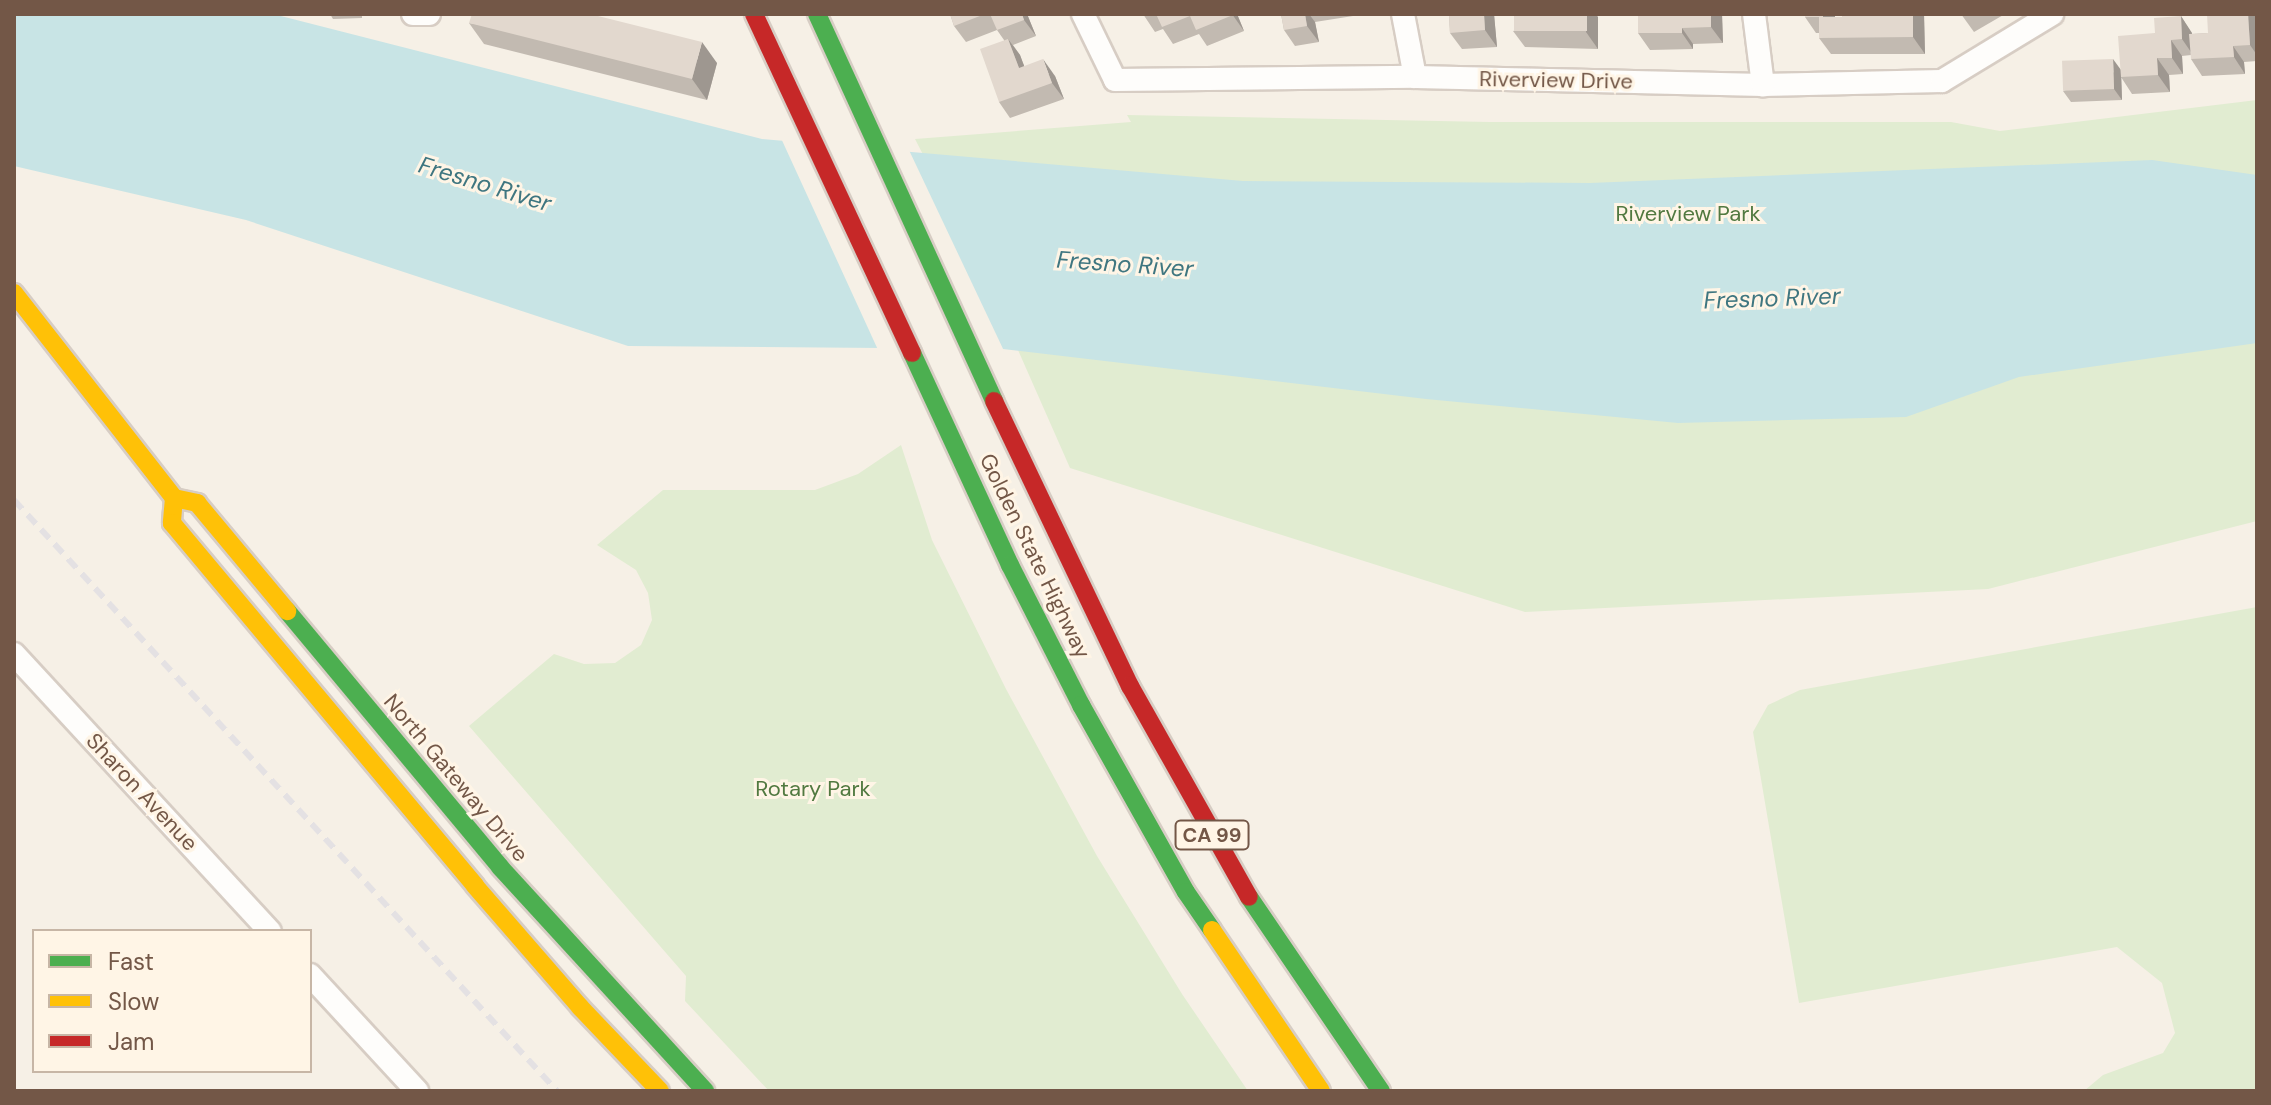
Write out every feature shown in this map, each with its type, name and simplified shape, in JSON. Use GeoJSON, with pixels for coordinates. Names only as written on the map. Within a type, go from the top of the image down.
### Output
{"type":"FeatureCollection","features":[{"type":"Feature","properties":{"kind":"main road","name":"Golden State Highway"},"geometry":{"type":"LineString","coordinates":[[754,14],[1010,565],[1081,705],[1178,879],[1321,1091]]}},
{"type":"Feature","properties":{"kind":"main road","name":"Golden State Highway"},"geometry":{"type":"LineString","coordinates":[[817,14],[1069,564],[1188,794],[1254,906],[1381,1091]]}},
{"type":"Feature","properties":{"kind":"main road","name":"North Gateway Drive"},"geometry":{"type":"LineString","coordinates":[[14,293],[174,498],[197,503],[500,867],[705,1091]]}},
{"type":"Feature","properties":{"kind":"main road","name":"North Gateway Drive"},"geometry":{"type":"LineString","coordinates":[[174,498],[172,523],[181,535],[416,817],[580,1007],[660,1091]]}},
{"type":"Feature","properties":{"kind":"street"},"geometry":{"type":"LineString","coordinates":[[413,14],[429,14]]}},
{"type":"Feature","properties":{"kind":"street","name":"Riverview Drive"},"geometry":{"type":"LineString","coordinates":[[1083,14],[1115,80],[1415,77],[1763,85],[1942,81],[2052,14]]}},
{"type":"Feature","properties":{"kind":"street"},"geometry":{"type":"LineString","coordinates":[[1403,14],[1415,77]]}},
{"type":"Feature","properties":{"kind":"street"},"geometry":{"type":"LineString","coordinates":[[1754,14],[1763,85]]}},
{"type":"Feature","properties":{"kind":"street","name":"Sharon Avenue"},"geometry":{"type":"LineString","coordinates":[[14,654],[268,929]]}},
{"type":"Feature","properties":{"kind":"street"},"geometry":{"type":"LineString","coordinates":[[312,977],[417,1091]]}},
{"type":"Feature","properties":{"kind":"green space","name":"Riverview Park"},"geometry":{"type":"Polygon","coordinates":[[[2257,100],[2257,521],[1988,589],[1525,612],[1070,468],[985,275],[915,139],[1131,122],[1127,115],[1490,122],[1951,122],[2000,131],[2257,100]]]}},
{"type":"Feature","properties":{"kind":"green space","name":"Rotary Park"},"geometry":{"type":"Polygon","coordinates":[[[901,445],[932,540],[1006,689],[1097,856],[1182,994],[1248,1091],[769,1091],[685,1001],[686,976],[469,726],[554,654],[584,664],[615,663],[641,645],[652,620],[648,593],[636,570],[597,545],[663,490],[815,490],[858,474],[901,445]]]}},
{"type":"Feature","properties":{"kind":"green space"},"geometry":{"type":"Polygon","coordinates":[[[2257,607],[2257,1091],[2084,1091],[2103,1075],[2163,1053],[2175,1033],[2162,983],[2117,947],[1799,1003],[1753,732],[1768,705],[1800,690],[2257,607]]]}},
{"type":"Feature","properties":{"kind":"water","name":"Fresno River"},"geometry":{"type":"Polygon","coordinates":[[[14,14],[273,14],[762,139],[1243,181],[1590,183],[2152,160],[2257,175],[2257,343],[2019,377],[1906,417],[1678,423],[1426,399],[1003,349],[628,346],[246,220],[14,166],[14,14]]]}},
{"type":"Feature","properties":{"kind":"pier"},"geometry":{"type":"Polygon","coordinates":[[[780,136],[908,148],[1005,353],[879,352],[780,136]]]}},
{"type":"Feature","properties":{"kind":"building"},"geometry":{"type":"Polygon","coordinates":[[[472,14],[590,14],[702,42],[692,79],[469,23],[472,14]]]}},
{"type":"Feature","properties":{"kind":"building"},"geometry":{"type":"Polygon","coordinates":[[[950,14],[985,14],[954,26],[950,14]]]}},
{"type":"Feature","properties":{"kind":"building"},"geometry":{"type":"Polygon","coordinates":[[[990,14],[1022,14],[1024,20],[997,30],[990,14]]]}},
{"type":"Feature","properties":{"kind":"building"},"geometry":{"type":"Polygon","coordinates":[[[1156,14],[1233,15],[1196,30],[1190,16],[1162,27],[1156,14]]]}},
{"type":"Feature","properties":{"kind":"building"},"geometry":{"type":"Polygon","coordinates":[[[1281,14],[1305,14],[1307,26],[1284,30],[1281,14]]]}},
{"type":"Feature","properties":{"kind":"building"},"geometry":{"type":"Polygon","coordinates":[[[1449,14],[1484,14],[1485,30],[1450,33],[1449,14]]]}},
{"type":"Feature","properties":{"kind":"building"},"geometry":{"type":"Polygon","coordinates":[[[1514,14],[1587,14],[1587,31],[1514,31],[1514,14]]]}},
{"type":"Feature","properties":{"kind":"building"},"geometry":{"type":"Polygon","coordinates":[[[1638,14],[1711,14],[1711,27],[1682,28],[1682,33],[1638,33],[1638,14]]]}},
{"type":"Feature","properties":{"kind":"building"},"geometry":{"type":"Polygon","coordinates":[[[1805,14],[1823,14],[1823,17],[1805,17],[1805,14]]]}},
{"type":"Feature","properties":{"kind":"building"},"geometry":{"type":"Polygon","coordinates":[[[1842,14],[1913,14],[1913,37],[1819,38],[1819,17],[1842,17],[1842,14]]]}},
{"type":"Feature","properties":{"kind":"building"},"geometry":{"type":"Polygon","coordinates":[[[2207,14],[2248,14],[2250,45],[2233,46],[2234,57],[2191,59],[2189,34],[2208,33],[2207,14]]]}},
{"type":"Feature","properties":{"kind":"building"},"geometry":{"type":"Polygon","coordinates":[[[2181,16],[2182,39],[2171,40],[2172,58],[2157,58],[2158,75],[2121,77],[2118,36],[2155,33],[2154,18],[2181,16]]]}},
{"type":"Feature","properties":{"kind":"building"},"geometry":{"type":"Polygon","coordinates":[[[1008,39],[1019,68],[1043,59],[1052,83],[999,102],[980,49],[1008,39]]]}},
{"type":"Feature","properties":{"kind":"building"},"geometry":{"type":"Polygon","coordinates":[[[2113,59],[2114,89],[2063,91],[2062,61],[2113,59]]]}},
{"type":"Feature","properties":{"kind":"railway"},"geometry":{"type":"LineString","coordinates":[[14,500],[557,1091]]}},
{"type":"Feature","properties":{"kind":"traffic: fast"},"geometry":{"type":"LineString","coordinates":[[817,14],[994,401]]}},
{"type":"Feature","properties":{"kind":"traffic: fast"},"geometry":{"type":"LineString","coordinates":[[912,353],[1010,565],[1081,705],[1186,892],[1212,930]]}},
{"type":"Feature","properties":{"kind":"traffic: fast"},"geometry":{"type":"LineString","coordinates":[[287,611],[500,867],[705,1091]]}},
{"type":"Feature","properties":{"kind":"traffic: fast"},"geometry":{"type":"LineString","coordinates":[[1249,897],[1381,1091]]}},
{"type":"Feature","properties":{"kind":"traffic: slow"},"geometry":{"type":"LineString","coordinates":[[14,293],[174,498],[197,503],[287,611]]}},
{"type":"Feature","properties":{"kind":"traffic: slow"},"geometry":{"type":"LineString","coordinates":[[174,498],[172,523],[475,886],[580,1007],[660,1091]]}},
{"type":"Feature","properties":{"kind":"traffic: slow"},"geometry":{"type":"LineString","coordinates":[[1212,930],[1321,1091]]}},
{"type":"Feature","properties":{"kind":"traffic: jam"},"geometry":{"type":"LineString","coordinates":[[754,14],[912,353]]}},
{"type":"Feature","properties":{"kind":"traffic: jam"},"geometry":{"type":"LineString","coordinates":[[994,401],[1130,686],[1249,897]]}}]}
